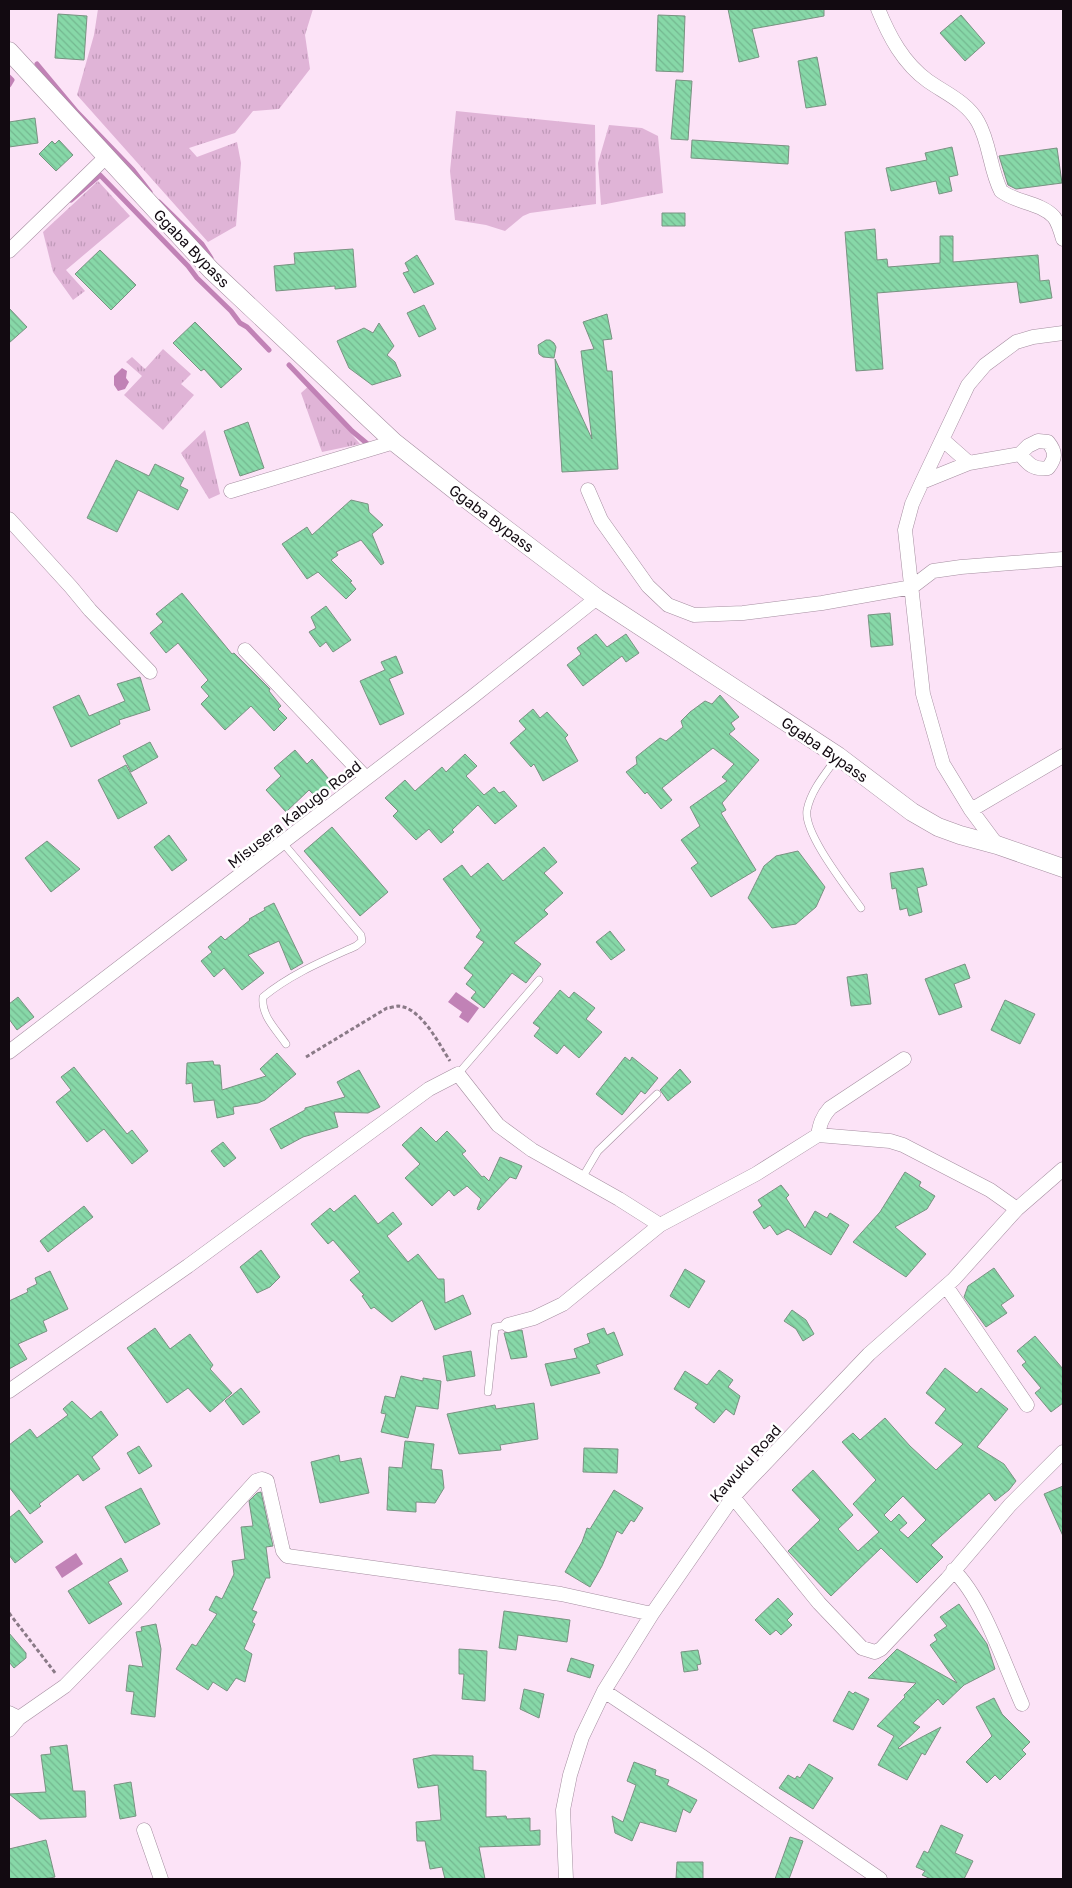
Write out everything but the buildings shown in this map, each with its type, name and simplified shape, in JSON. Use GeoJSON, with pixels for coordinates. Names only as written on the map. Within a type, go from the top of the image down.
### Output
{"type":"FeatureCollection","features":[{"type":"Feature","properties":{"kind":"street"},"geometry":{"type":"LineString","coordinates":[[878,9],[887,32],[905,60],[927,80],[959,100],[978,121],[1001,191],[1009,196],[1035,205],[1054,217],[1063,239]]}},
{"type":"Feature","properties":{"kind":"street","name":"Ggaba Bypass"},"geometry":{"type":"LineString","coordinates":[[9,50],[212,270],[394,442],[597,598],[838,756],[912,812],[946,830],[1063,868]]}},
{"type":"Feature","properties":{"kind":"street"},"geometry":{"type":"LineString","coordinates":[[9,252],[106,156]]}},
{"type":"Feature","properties":{"kind":"street"},"geometry":{"type":"LineString","coordinates":[[997,845],[971,810],[943,764],[923,694],[905,530],[912,504],[968,385],[985,365],[1016,342],[1033,337],[1063,333]]}},
{"type":"Feature","properties":{"kind":"street"},"geometry":{"type":"LineString","coordinates":[[943,440],[969,463]]}},
{"type":"Feature","properties":{"kind":"street"},"geometry":{"type":"LineString","coordinates":[[231,491],[394,442]]}},
{"type":"Feature","properties":{"kind":"street"},"geometry":{"type":"LineString","coordinates":[[922,482],[969,463],[1020,454]]}},
{"type":"Feature","properties":{"kind":"street"},"geometry":{"type":"LineString","coordinates":[[588,490],[601,520],[648,586],[668,605],[694,615],[743,612],[822,603],[912,587],[933,571],[1063,559]]}},
{"type":"Feature","properties":{"kind":"street"},"geometry":{"type":"LineString","coordinates":[[9,519],[90,610],[150,672]]}},
{"type":"Feature","properties":{"kind":"street","name":"Misusera Kabugo Road"},"geometry":{"type":"LineString","coordinates":[[9,1052],[471,698],[597,598]]}},
{"type":"Feature","properties":{"kind":"street"},"geometry":{"type":"LineString","coordinates":[[245,650],[366,778]]}},
{"type":"Feature","properties":{"kind":"street"},"geometry":{"type":"LineString","coordinates":[[971,810],[1063,756]]}},
{"type":"Feature","properties":{"kind":"street"},"geometry":{"type":"LineString","coordinates":[[818,1136],[820,1123],[830,1108],[904,1059]]}},
{"type":"Feature","properties":{"kind":"street"},"geometry":{"type":"LineString","coordinates":[[9,1391],[188,1266],[429,1089],[458,1074],[498,1125],[532,1150],[660,1225]]}},
{"type":"Feature","properties":{"kind":"street"},"geometry":{"type":"LineString","coordinates":[[508,1325],[534,1318],[563,1304],[660,1225],[740,1182],[818,1136],[890,1141],[904,1145],[990,1190],[1017,1209]]}},
{"type":"Feature","properties":{"kind":"street","name":"Kawuku Road"},"geometry":{"type":"LineString","coordinates":[[566,1879],[563,1810],[570,1774],[582,1737],[604,1691],[652,1614],[733,1497],[869,1354],[946,1286],[1017,1209],[1063,1169]]}},
{"type":"Feature","properties":{"kind":"street"},"geometry":{"type":"LineString","coordinates":[[946,1286],[1027,1405]]}},
{"type":"Feature","properties":{"kind":"street"},"geometry":{"type":"LineString","coordinates":[[733,1497],[819,1603],[862,1648],[875,1652],[881,1649],[1010,1506],[1063,1452]]}},
{"type":"Feature","properties":{"kind":"street"},"geometry":{"type":"LineString","coordinates":[[9,1730],[14,1716],[65,1686],[143,1606],[256,1481],[262,1479],[267,1480],[283,1551],[287,1556],[561,1594],[652,1614]]}},
{"type":"Feature","properties":{"kind":"street"},"geometry":{"type":"LineString","coordinates":[[953,1570],[968,1586],[1022,1704]]}},
{"type":"Feature","properties":{"kind":"street"},"geometry":{"type":"LineString","coordinates":[[604,1691],[880,1879]]}},
{"type":"Feature","properties":{"kind":"street"},"geometry":{"type":"LineString","coordinates":[[144,1830],[161,1879]]}},
{"type":"Feature","properties":{"kind":"lane"},"geometry":{"type":"LineString","coordinates":[[838,756],[812,793],[807,812],[812,834],[861,908]]}},
{"type":"Feature","properties":{"kind":"lane"},"geometry":{"type":"LineString","coordinates":[[283,843],[361,935],[362,941],[356,946],[306,969],[263,997],[262,1006],[265,1015],[286,1044]]}},
{"type":"Feature","properties":{"kind":"lane"},"geometry":{"type":"LineString","coordinates":[[458,1074],[539,980]]}},
{"type":"Feature","properties":{"kind":"lane"},"geometry":{"type":"LineString","coordinates":[[582,1178],[598,1151],[657,1094]]}},
{"type":"Feature","properties":{"kind":"lane"},"geometry":{"type":"LineString","coordinates":[[488,1392],[495,1328],[508,1325]]}},
{"type":"Feature","properties":{"kind":"path"},"geometry":{"type":"LineString","coordinates":[[306,1057],[387,1008],[399,1006],[414,1011],[426,1025],[458,1074]]}},
{"type":"Feature","properties":{"kind":"path"},"geometry":{"type":"LineString","coordinates":[[9,1613],[65,1686]]}},
{"type":"Feature","properties":{"kind":"green space"},"geometry":{"type":"Polygon","coordinates":[[[98,9],[313,9],[305,35],[310,69],[279,109],[253,111],[235,133],[189,148],[197,157],[237,142],[241,163],[236,226],[208,242],[77,95],[94,35],[98,9]]]}},
{"type":"Feature","properties":{"kind":"green space"},"geometry":{"type":"Polygon","coordinates":[[[456,111],[595,125],[596,204],[530,213],[523,216],[505,231],[486,225],[455,220],[450,171],[456,111]]]}},
{"type":"Feature","properties":{"kind":"green space"},"geometry":{"type":"Polygon","coordinates":[[[609,125],[642,128],[658,136],[663,193],[601,205],[598,163],[609,125]]]}},
{"type":"Feature","properties":{"kind":"green space"},"geometry":{"type":"Polygon","coordinates":[[[98,181],[130,216],[66,270],[85,291],[73,300],[53,272],[43,232],[98,181]]]}},
{"type":"Feature","properties":{"kind":"green space"},"geometry":{"type":"Polygon","coordinates":[[[163,349],[191,374],[181,384],[194,395],[163,430],[124,395],[142,376],[126,362],[132,357],[145,369],[163,349]]]}},
{"type":"Feature","properties":{"kind":"green space"},"geometry":{"type":"Polygon","coordinates":[[[310,385],[360,444],[322,452],[301,393],[310,385]]]}},
{"type":"Feature","properties":{"kind":"green space"},"geometry":{"type":"Polygon","coordinates":[[[205,430],[220,494],[209,499],[181,453],[205,430]]]}},
{"type":"Feature","properties":{"kind":"shaded area"},"geometry":{"type":"Polygon","coordinates":[[[122,368],[127,371],[126,378],[129,382],[125,389],[118,391],[114,385],[114,376],[122,368]]]}},
{"type":"Feature","properties":{"kind":"shaded area"},"geometry":{"type":"Polygon","coordinates":[[[456,992],[479,1008],[468,1023],[459,1017],[462,1012],[448,1002],[456,992]]]}},
{"type":"Feature","properties":{"kind":"shaded area"},"geometry":{"type":"Polygon","coordinates":[[[76,1553],[83,1564],[62,1578],[55,1567],[76,1553]]]}},
{"type":"Feature","properties":{"kind":"waterway"},"geometry":{"type":"LineString","coordinates":[[37,64],[77,112],[133,170],[150,192]]}},
{"type":"Feature","properties":{"kind":"waterway"},"geometry":{"type":"LineString","coordinates":[[9,77],[12,80],[9,85]]}},
{"type":"Feature","properties":{"kind":"waterway"},"geometry":{"type":"LineString","coordinates":[[71,200],[100,175],[188,266],[197,278],[231,311],[240,323],[247,327],[269,350]]}},
{"type":"Feature","properties":{"kind":"waterway"},"geometry":{"type":"LineString","coordinates":[[159,202],[202,244],[211,258]]}},
{"type":"Feature","properties":{"kind":"waterway"},"geometry":{"type":"LineString","coordinates":[[289,365],[352,431],[370,446]]}}]}
